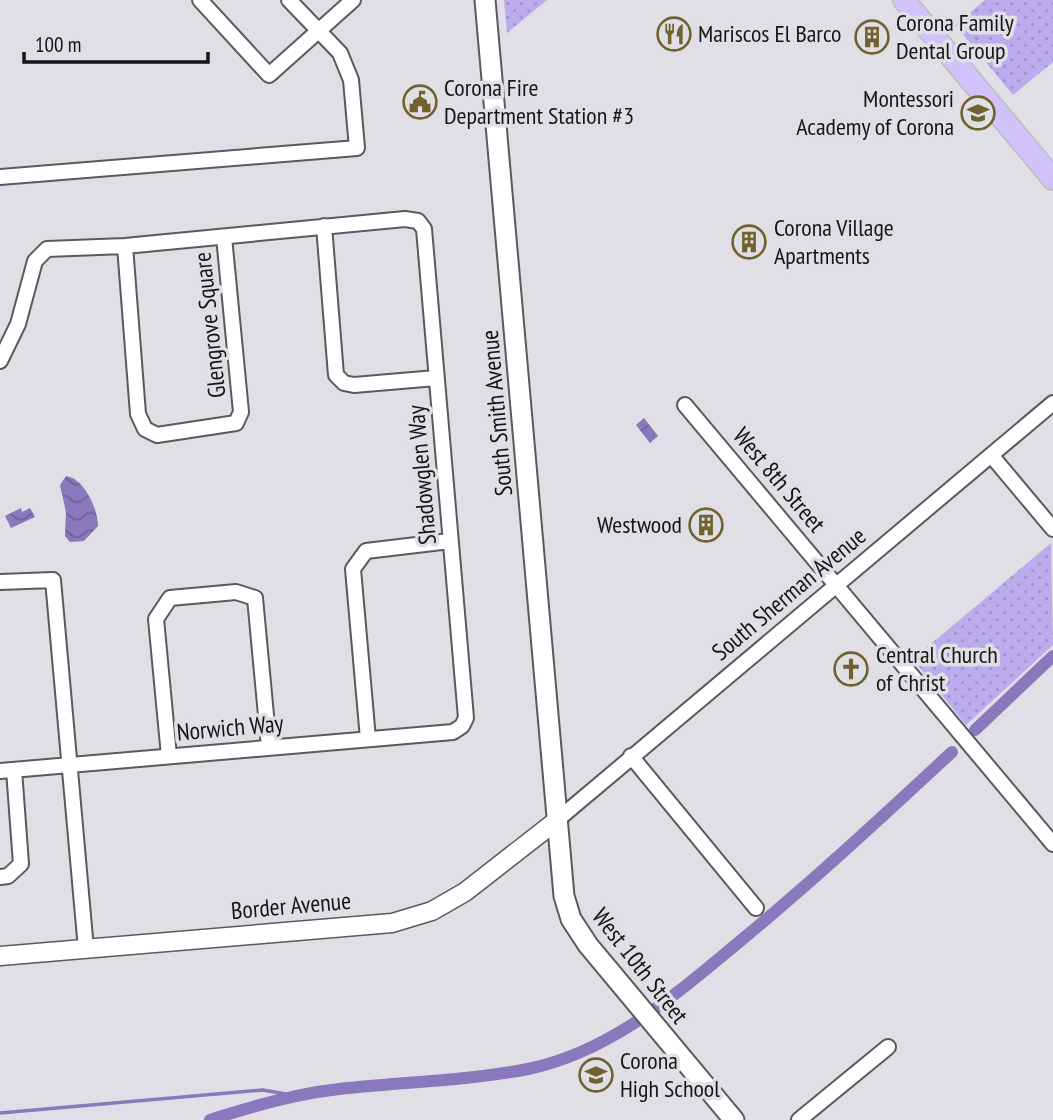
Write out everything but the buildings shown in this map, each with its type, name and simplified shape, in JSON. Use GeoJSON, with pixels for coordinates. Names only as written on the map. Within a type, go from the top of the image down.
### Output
{"type":"FeatureCollection","features":[{"type":"Feature","properties":{"kind":"main road","name":"South Smith Avenue"},"geometry":{"type":"LineString","coordinates":[[485,0],[556,821]]}},
{"type":"Feature","properties":{"kind":"main road"},"geometry":{"type":"LineString","coordinates":[[904,0],[1053,179]]}},
{"type":"Feature","properties":{"kind":"main road","name":"West 10th Street"},"geometry":{"type":"LineString","coordinates":[[556,821],[564,896],[571,919],[734,1120]]}},
{"type":"Feature","properties":{"kind":"street"},"geometry":{"type":"LineString","coordinates":[[200,0],[269,75],[353,0]]}},
{"type":"Feature","properties":{"kind":"street"},"geometry":{"type":"LineString","coordinates":[[0,177],[356,148],[351,80],[340,53],[289,0]]}},
{"type":"Feature","properties":{"kind":"street","name":"Shadowglen Way"},"geometry":{"type":"LineString","coordinates":[[324,226],[405,219],[418,221],[424,229],[466,718],[462,726]]}},
{"type":"Feature","properties":{"kind":"street"},"geometry":{"type":"LineString","coordinates":[[0,361],[18,324],[40,253],[47,249],[125,246],[324,226],[336,375],[344,383],[354,385],[436,379]]}},
{"type":"Feature","properties":{"kind":"street","name":"Glengrove Square"},"geometry":{"type":"LineString","coordinates":[[125,246],[138,414],[145,429],[157,435],[236,423],[241,412],[224,237]]}},
{"type":"Feature","properties":{"kind":"street","name":"South Sherman Avenue"},"geometry":{"type":"LineString","coordinates":[[556,821],[1053,403]]}},
{"type":"Feature","properties":{"kind":"street","name":"West 8th Street"},"geometry":{"type":"LineString","coordinates":[[684,405],[1053,844]]}},
{"type":"Feature","properties":{"kind":"street"},"geometry":{"type":"LineString","coordinates":[[991,455],[1053,530]]}},
{"type":"Feature","properties":{"kind":"street"},"geometry":{"type":"LineString","coordinates":[[368,739],[353,569],[366,551],[450,541]]}},
{"type":"Feature","properties":{"kind":"street"},"geometry":{"type":"LineString","coordinates":[[0,582],[53,580],[86,949]]}},
{"type":"Feature","properties":{"kind":"street"},"geometry":{"type":"LineString","coordinates":[[169,757],[156,618],[170,598],[236,592],[255,598],[269,747]]}},
{"type":"Feature","properties":{"kind":"street","name":"Norwich Way"},"geometry":{"type":"LineString","coordinates":[[7,770],[453,732],[462,726]]}},
{"type":"Feature","properties":{"kind":"street"},"geometry":{"type":"LineString","coordinates":[[631,756],[756,908]]}},
{"type":"Feature","properties":{"kind":"street"},"geometry":{"type":"LineString","coordinates":[[0,877],[8,876],[21,864],[7,770]]}},
{"type":"Feature","properties":{"kind":"street","name":"Border Avenue"},"geometry":{"type":"LineString","coordinates":[[0,957],[392,923],[432,911],[465,892],[556,821]]}},
{"type":"Feature","properties":{"kind":"street"},"geometry":{"type":"LineString","coordinates":[[799,1120],[888,1047]]}},
{"type":"Feature","properties":{"kind":"shaded area"},"geometry":{"type":"Polygon","coordinates":[[[504,0],[547,0],[507,33],[504,0]]]}},
{"type":"Feature","properties":{"kind":"shaded area"},"geometry":{"type":"Polygon","coordinates":[[[985,0],[1053,0],[1053,62],[1013,95],[955,25],[985,0]]]}},
{"type":"Feature","properties":{"kind":"shaded area"},"geometry":{"type":"Polygon","coordinates":[[[1051,543],[1053,645],[966,725],[913,659],[1051,543]]]}},
{"type":"Feature","properties":{"kind":"water"},"geometry":{"type":"Polygon","coordinates":[[[644,418],[658,436],[650,443],[636,425],[644,418]]]}},
{"type":"Feature","properties":{"kind":"water"},"geometry":{"type":"Polygon","coordinates":[[[66,476],[79,482],[96,511],[98,526],[84,541],[70,542],[65,536],[66,512],[60,485],[66,476]]]}},
{"type":"Feature","properties":{"kind":"water"},"geometry":{"type":"Polygon","coordinates":[[[21,508],[22,512],[30,508],[35,517],[11,528],[5,516],[21,508]]]}},
{"type":"Feature","properties":{"kind":"waterway"},"geometry":{"type":"LineString","coordinates":[[975,730],[1053,656]]}},
{"type":"Feature","properties":{"kind":"waterway"},"geometry":{"type":"LineString","coordinates":[[210,1120],[273,1101],[322,1091],[528,1069],[587,1049],[641,1019],[691,981],[767,919],[952,752]]}},
{"type":"Feature","properties":{"kind":"waterway"},"geometry":{"type":"LineString","coordinates":[[0,1113],[263,1090],[297,1096]]}},
{"type":"Feature","properties":{"kind":"place","name":"Mariscos El Barco"},"geometry":{"type":"Point","coordinates":[674,34]}},
{"type":"Feature","properties":{"kind":"place","name":"Corona Family Dental Group"},"geometry":{"type":"Point","coordinates":[872,37]}},
{"type":"Feature","properties":{"kind":"place","name":"Corona Fire Department Station #3"},"geometry":{"type":"Point","coordinates":[420,102]}},
{"type":"Feature","properties":{"kind":"place","name":"Montessori Academy of Corona"},"geometry":{"type":"Point","coordinates":[978,113]}},
{"type":"Feature","properties":{"kind":"place","name":"Corona Village Apartments"},"geometry":{"type":"Point","coordinates":[749,242]}},
{"type":"Feature","properties":{"kind":"place","name":"Westwood"},"geometry":{"type":"Point","coordinates":[706,525]}},
{"type":"Feature","properties":{"kind":"place","name":"Central Church of Christ"},"geometry":{"type":"Point","coordinates":[851,669]}},
{"type":"Feature","properties":{"kind":"place","name":"Corona High School"},"geometry":{"type":"Point","coordinates":[596,1075]}}]}
